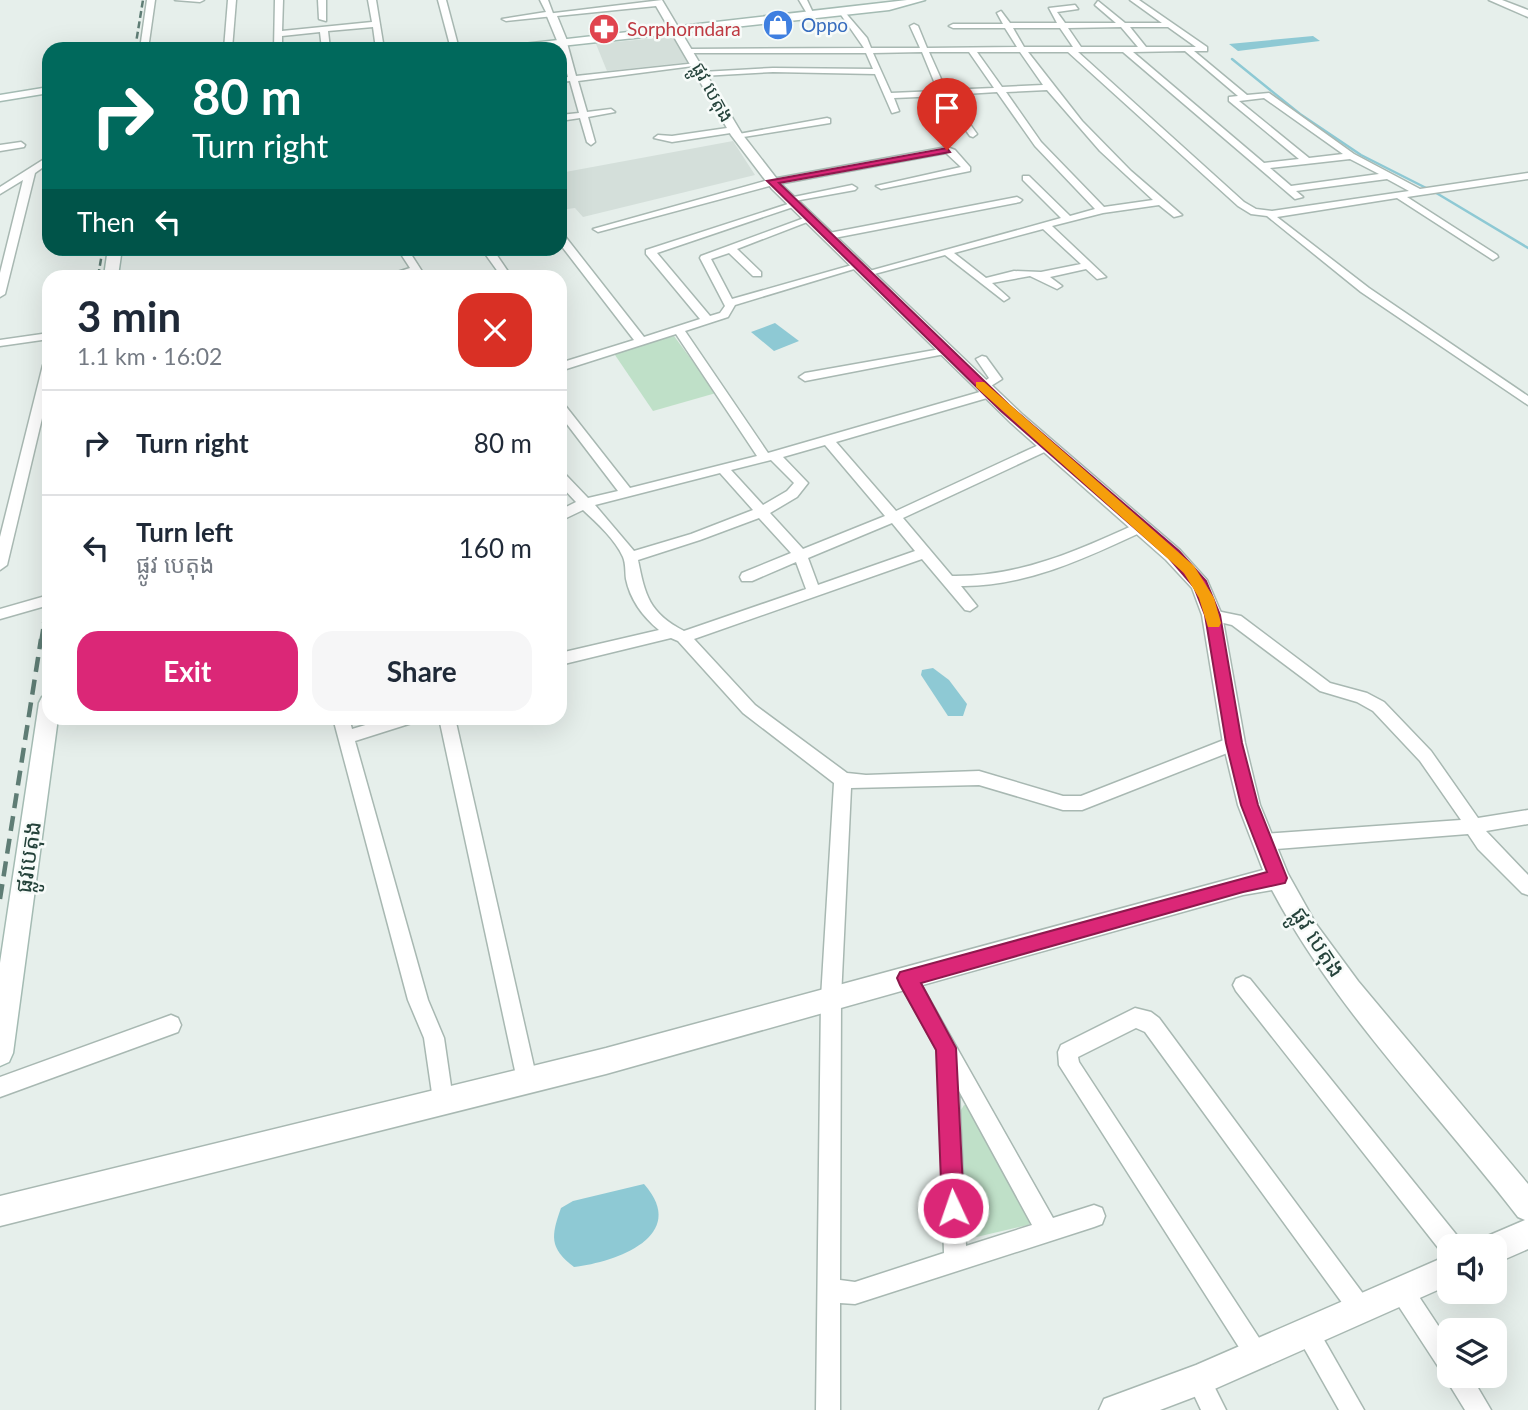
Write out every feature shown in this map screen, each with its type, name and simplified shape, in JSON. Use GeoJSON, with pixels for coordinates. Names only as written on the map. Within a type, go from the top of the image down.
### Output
{"type":"FeatureCollection","features":[{"type":"Feature","properties":{"kind":"street"},"geometry":{"type":"LineString","coordinates":[[145,42],[151,0]]}},
{"type":"Feature","properties":{"kind":"street"},"geometry":{"type":"LineString","coordinates":[[179,0],[200,0]]}},
{"type":"Feature","properties":{"kind":"street"},"geometry":{"type":"LineString","coordinates":[[229,42],[232,0]]}},
{"type":"Feature","properties":{"kind":"street"},"geometry":{"type":"LineString","coordinates":[[278,42],[279,0]]}},
{"type":"Feature","properties":{"kind":"street"},"geometry":{"type":"LineString","coordinates":[[322,0],[323,19]]}},
{"type":"Feature","properties":{"kind":"street"},"geometry":{"type":"LineString","coordinates":[[372,0],[379,42]]}},
{"type":"Feature","properties":{"kind":"street"},"geometry":{"type":"LineString","coordinates":[[442,0],[453,42]]}},
{"type":"Feature","properties":{"kind":"street"},"geometry":{"type":"LineString","coordinates":[[544,0],[563,42]]}},
{"type":"Feature","properties":{"kind":"street"},"geometry":{"type":"LineString","coordinates":[[803,0],[813,15]]}},
{"type":"Feature","properties":{"kind":"street"},"geometry":{"type":"LineString","coordinates":[[567,43],[844,12],[885,3],[920,0]]}},
{"type":"Feature","properties":{"kind":"street"},"geometry":{"type":"LineString","coordinates":[[567,79],[696,63],[868,50],[1204,49],[1134,0]]}},
{"type":"Feature","properties":{"kind":"street"},"geometry":{"type":"LineString","coordinates":[[1494,0],[1514,4],[1528,14]]}},
{"type":"Feature","properties":{"kind":"street"},"geometry":{"type":"LineString","coordinates":[[506,19],[658,1]]}},
{"type":"Feature","properties":{"kind":"street","name":"ផ្លូវ បេតុង"},"geometry":{"type":"LineString","coordinates":[[658,1],[736,132],[791,202],[986,390],[1189,569],[1200,585],[1212,615],[1234,743],[1249,805],[1278,878],[1307,932],[1349,990],[1478,1142],[1528,1207]]}},
{"type":"Feature","properties":{"kind":"street"},"geometry":{"type":"LineString","coordinates":[[1098,3],[1125,26],[1144,50]]}},
{"type":"Feature","properties":{"kind":"street"},"geometry":{"type":"LineString","coordinates":[[1075,7],[1052,10],[1075,50],[1241,204],[1254,212],[1273,214],[1528,176]]}},
{"type":"Feature","properties":{"kind":"street"},"geometry":{"type":"LineString","coordinates":[[844,12],[868,50],[895,111]]}},
{"type":"Feature","properties":{"kind":"street"},"geometry":{"type":"LineString","coordinates":[[1001,13],[1021,50],[1079,124],[1177,215]]}},
{"type":"Feature","properties":{"kind":"street"},"geometry":{"type":"LineString","coordinates":[[362,15],[374,14]]}},
{"type":"Feature","properties":{"kind":"street"},"geometry":{"type":"LineString","coordinates":[[949,17],[968,49],[1038,144],[1102,209]]}},
{"type":"Feature","properties":{"kind":"street"},"geometry":{"type":"LineString","coordinates":[[312,20],[336,18]]}},
{"type":"Feature","properties":{"kind":"street"},"geometry":{"type":"LineString","coordinates":[[279,23],[290,22]]}},
{"type":"Feature","properties":{"kind":"street"},"geometry":{"type":"LineString","coordinates":[[279,34],[376,24]]}},
{"type":"Feature","properties":{"kind":"street"},"geometry":{"type":"LineString","coordinates":[[953,26],[1172,25]]}},
{"type":"Feature","properties":{"kind":"street"},"geometry":{"type":"LineString","coordinates":[[914,26],[943,93],[973,134]]}},
{"type":"Feature","properties":{"kind":"street"},"geometry":{"type":"LineString","coordinates":[[324,29],[325,42]]}},
{"type":"Feature","properties":{"kind":"street"},"geometry":{"type":"LineString","coordinates":[[1126,50],[1297,197]]}},
{"type":"Feature","properties":{"kind":"street"},"geometry":{"type":"LineString","coordinates":[[1189,51],[1245,97]]}},
{"type":"Feature","properties":{"kind":"street"},"geometry":{"type":"LineString","coordinates":[[567,61],[591,142]]}},
{"type":"Feature","properties":{"kind":"street"},"geometry":{"type":"LineString","coordinates":[[696,63],[773,70],[878,72]]}},
{"type":"Feature","properties":{"kind":"street"},"geometry":{"type":"LineString","coordinates":[[888,96],[1049,88]]}},
{"type":"Feature","properties":{"kind":"street"},"geometry":{"type":"LineString","coordinates":[[0,98],[42,91]]}},
{"type":"Feature","properties":{"kind":"street"},"geometry":{"type":"LineString","coordinates":[[1307,161],[1231,100],[1268,96],[1351,156],[1423,193]]}},
{"type":"Feature","properties":{"kind":"street"},"geometry":{"type":"LineString","coordinates":[[567,117],[611,112]]}},
{"type":"Feature","properties":{"kind":"street"},"geometry":{"type":"LineString","coordinates":[[658,138],[672,139],[827,121]]}},
{"type":"Feature","properties":{"kind":"street"},"geometry":{"type":"LineString","coordinates":[[0,148],[22,145]]}},
{"type":"Feature","properties":{"kind":"street"},"geometry":{"type":"LineString","coordinates":[[598,229],[772,181],[949,150],[967,170],[881,186]]}},
{"type":"Feature","properties":{"kind":"street"},"geometry":{"type":"LineString","coordinates":[[1262,166],[1351,156]]}},
{"type":"Feature","properties":{"kind":"street"},"geometry":{"type":"LineString","coordinates":[[0,191],[42,164]]}},
{"type":"Feature","properties":{"kind":"street"},"geometry":{"type":"LineString","coordinates":[[869,166],[888,198]]}},
{"type":"Feature","properties":{"kind":"street"},"geometry":{"type":"LineString","coordinates":[[0,294],[30,172]]}},
{"type":"Feature","properties":{"kind":"street"},"geometry":{"type":"LineString","coordinates":[[1288,189],[1387,176]]}},
{"type":"Feature","properties":{"kind":"street"},"geometry":{"type":"LineString","coordinates":[[1026,178],[1068,219]]}},
{"type":"Feature","properties":{"kind":"street"},"geometry":{"type":"LineString","coordinates":[[708,321],[650,252],[791,202],[852,188]]}},
{"type":"Feature","properties":{"kind":"street"},"geometry":{"type":"LineString","coordinates":[[1401,197],[1493,257]]}},
{"type":"Feature","properties":{"kind":"street"},"geometry":{"type":"LineString","coordinates":[[829,236],[1017,200]]}},
{"type":"Feature","properties":{"kind":"street"},"geometry":{"type":"LineString","coordinates":[[728,303],[863,270],[947,253],[1102,209],[1161,202]]}},
{"type":"Feature","properties":{"kind":"street"},"geometry":{"type":"LineString","coordinates":[[1273,214],[1272,217],[1280,225],[1365,290],[1528,401]]}},
{"type":"Feature","properties":{"kind":"street"},"geometry":{"type":"LineString","coordinates":[[567,365],[724,315],[729,310],[728,303],[704,258],[810,219]]}},
{"type":"Feature","properties":{"kind":"street"},"geometry":{"type":"LineString","coordinates":[[1045,225],[1101,277]]}},
{"type":"Feature","properties":{"kind":"street"},"geometry":{"type":"LineString","coordinates":[[567,246],[642,342]]}},
{"type":"Feature","properties":{"kind":"street"},"geometry":{"type":"LineString","coordinates":[[730,248],[757,274]]}},
{"type":"Feature","properties":{"kind":"street"},"geometry":{"type":"LineString","coordinates":[[947,253],[1004,298]]}},
{"type":"Feature","properties":{"kind":"street"},"geometry":{"type":"LineString","coordinates":[[985,282],[1028,272],[1043,275],[1089,265]]}},
{"type":"Feature","properties":{"kind":"street"},"geometry":{"type":"LineString","coordinates":[[1043,275],[1056,286]]}},
{"type":"Feature","properties":{"kind":"street"},"geometry":{"type":"LineString","coordinates":[[630,557],[762,511],[788,499],[801,483],[769,456],[679,330]]}},
{"type":"Feature","properties":{"kind":"street"},"geometry":{"type":"LineString","coordinates":[[0,343],[42,337]]}},
{"type":"Feature","properties":{"kind":"street"},"geometry":{"type":"LineString","coordinates":[[805,377],[946,351]]}},
{"type":"Feature","properties":{"kind":"street"},"geometry":{"type":"LineString","coordinates":[[567,512],[586,503],[769,456],[986,390],[996,379],[982,359]]}},
{"type":"Feature","properties":{"kind":"street"},"geometry":{"type":"LineString","coordinates":[[0,565],[42,394]]}},
{"type":"Feature","properties":{"kind":"street"},"geometry":{"type":"LineString","coordinates":[[567,416],[626,492]]}},
{"type":"Feature","properties":{"kind":"street"},"geometry":{"type":"LineString","coordinates":[[827,439],[970,606]]}},
{"type":"Feature","properties":{"kind":"street"},"geometry":{"type":"LineString","coordinates":[[747,577],[892,518],[1047,446]]}},
{"type":"Feature","properties":{"kind":"street"},"geometry":{"type":"LineString","coordinates":[[722,468],[800,554],[814,592]]}},
{"type":"Feature","properties":{"kind":"street"},"geometry":{"type":"LineString","coordinates":[[567,484],[630,557],[634,585],[649,613],[678,635],[749,709],[843,780],[866,782],[979,778],[1063,803],[1082,803],[1234,743]]}},
{"type":"Feature","properties":{"kind":"street"},"geometry":{"type":"LineString","coordinates":[[948,581],[979,581],[1033,569],[1141,527]]}},
{"type":"Feature","properties":{"kind":"street"},"geometry":{"type":"LineString","coordinates":[[567,658],[678,635],[923,554]]}},
{"type":"Feature","properties":{"kind":"street"},"geometry":{"type":"LineString","coordinates":[[0,614],[42,602]]}},
{"type":"Feature","properties":{"kind":"street"},"geometry":{"type":"LineString","coordinates":[[1212,615],[1236,620],[1325,687],[1340,694],[1368,699],[1433,764],[1467,812],[1484,844],[1528,887]]}},
{"type":"Feature","properties":{"kind":"street","name":"ផ្លូវបេតុង"},"geometry":{"type":"LineString","coordinates":[[0,1053],[46,725]]}},
{"type":"Feature","properties":{"kind":"street"},"geometry":{"type":"LineString","coordinates":[[343,725],[418,1000],[434,1038],[443,1100]]}},
{"type":"Feature","properties":{"kind":"street"},"geometry":{"type":"LineString","coordinates":[[346,737],[386,725]]}},
{"type":"Feature","properties":{"kind":"street"},"geometry":{"type":"LineString","coordinates":[[449,725],[527,1080]]}},
{"type":"Feature","properties":{"kind":"street"},"geometry":{"type":"LineString","coordinates":[[828,1410],[831,999],[843,780]]}},
{"type":"Feature","properties":{"kind":"street"},"geometry":{"type":"LineString","coordinates":[[1263,842],[1473,826],[1528,817]]}},
{"type":"Feature","properties":{"kind":"street"},"geometry":{"type":"LineString","coordinates":[[0,1211],[527,1080],[831,999],[1243,884],[1278,878]]}},
{"type":"Feature","properties":{"kind":"street"},"geometry":{"type":"LineString","coordinates":[[907,978],[1048,1231]]}},
{"type":"Feature","properties":{"kind":"street"},"geometry":{"type":"LineString","coordinates":[[1243,985],[1441,1234]]}},
{"type":"Feature","properties":{"kind":"street"},"geometry":{"type":"LineString","coordinates":[[1257,1355],[1069,1065],[1068,1052],[1135,1018],[1144,1019],[1152,1025],[1359,1307]]}},
{"type":"Feature","properties":{"kind":"street"},"geometry":{"type":"LineString","coordinates":[[0,1087],[171,1025]]}},
{"type":"Feature","properties":{"kind":"street"},"geometry":{"type":"LineString","coordinates":[[946,1048],[956,1261]]}},
{"type":"Feature","properties":{"kind":"street"},"geometry":{"type":"LineString","coordinates":[[828,1291],[855,1293],[1094,1216]]}},
{"type":"Feature","properties":{"kind":"street"},"geometry":{"type":"LineString","coordinates":[[1507,1243],[1528,1234]]}},
{"type":"Feature","properties":{"kind":"street"},"geometry":{"type":"LineString","coordinates":[[1115,1410],[1199,1380],[1359,1307],[1437,1275]]}},
{"type":"Feature","properties":{"kind":"street"},"geometry":{"type":"LineString","coordinates":[[1402,1291],[1437,1345]]}},
{"type":"Feature","properties":{"kind":"street"},"geometry":{"type":"LineString","coordinates":[[1307,1332],[1352,1410]]}},
{"type":"Feature","properties":{"kind":"street"},"geometry":{"type":"LineString","coordinates":[[1199,1380],[1214,1410]]}},
{"type":"Feature","properties":{"kind":"street"},"geometry":{"type":"LineString","coordinates":[[1465,1388],[1479,1410]]}},
{"type":"Feature","properties":{"kind":"shaded area"},"geometry":{"type":"Polygon","coordinates":[[[676,36],[691,62],[607,71],[596,44],[676,36]]]}},
{"type":"Feature","properties":{"kind":"shaded area"},"geometry":{"type":"Polygon","coordinates":[[[733,141],[755,175],[583,217],[575,208],[567,209],[567,172],[733,141]]]}},
{"type":"Feature","properties":{"kind":"green space"},"geometry":{"type":"Polygon","coordinates":[[[674,336],[716,393],[653,411],[613,352],[674,336]]]}},
{"type":"Feature","properties":{"kind":"green space"},"geometry":{"type":"Polygon","coordinates":[[[964,1105],[969,1106],[1031,1222],[1028,1225],[968,1239],[964,1232],[961,1110],[964,1105]]]}},
{"type":"Feature","properties":{"kind":"water"},"geometry":{"type":"Polygon","coordinates":[[[1313,36],[1320,41],[1238,51],[1229,44],[1313,36]]]}},
{"type":"Feature","properties":{"kind":"water"},"geometry":{"type":"Polygon","coordinates":[[[775,323],[799,341],[774,351],[751,332],[775,323]]]}},
{"type":"Feature","properties":{"kind":"water"},"geometry":{"type":"Polygon","coordinates":[[[933,668],[949,680],[967,704],[963,716],[948,716],[921,675],[922,670],[933,668]]]}},
{"type":"Feature","properties":{"kind":"water"},"geometry":{"type":"Polygon","coordinates":[[[644,1184],[656,1202],[658,1218],[653,1232],[642,1243],[609,1259],[574,1267],[560,1254],[554,1234],[561,1208],[573,1201],[644,1184]]]}},
{"type":"Feature","properties":{"kind":"waterway"},"geometry":{"type":"LineString","coordinates":[[1232,59],[1300,114],[1361,155],[1438,194],[1528,248]]}},
{"type":"Feature","properties":{"kind":"railway"},"geometry":{"type":"LineString","coordinates":[[136,42],[143,0]]}},
{"type":"Feature","properties":{"kind":"railway"},"geometry":{"type":"LineString","coordinates":[[99,270],[102,256]]}},
{"type":"Feature","properties":{"kind":"railway"},"geometry":{"type":"LineString","coordinates":[[41,640],[42,634]]}},
{"type":"Feature","properties":{"kind":"railway"},"geometry":{"type":"LineString","coordinates":[[0,899],[41,639]]}},
{"type":"Feature","properties":{"kind":"slow traffic"},"geometry":{"type":"LineString","coordinates":[[980,384],[1189,569],[1207,598],[1214,623]]}},
{"type":"Feature","properties":{"kind":"place","name":"Oppo"},"geometry":{"type":"Point","coordinates":[778,25]}},
{"type":"Feature","properties":{"kind":"place","name":"Sorphorndara"},"geometry":{"type":"Point","coordinates":[604,29]}},
{"type":"Feature","properties":{"kind":"route"},"geometry":{"type":"LineString","coordinates":[[947,150],[869,166],[772,181],[1005,408],[1189,569],[1207,598],[1212,615],[1239,766],[1249,805],[1278,878],[1243,884],[907,978],[946,1048],[953,1208]]}}]}
